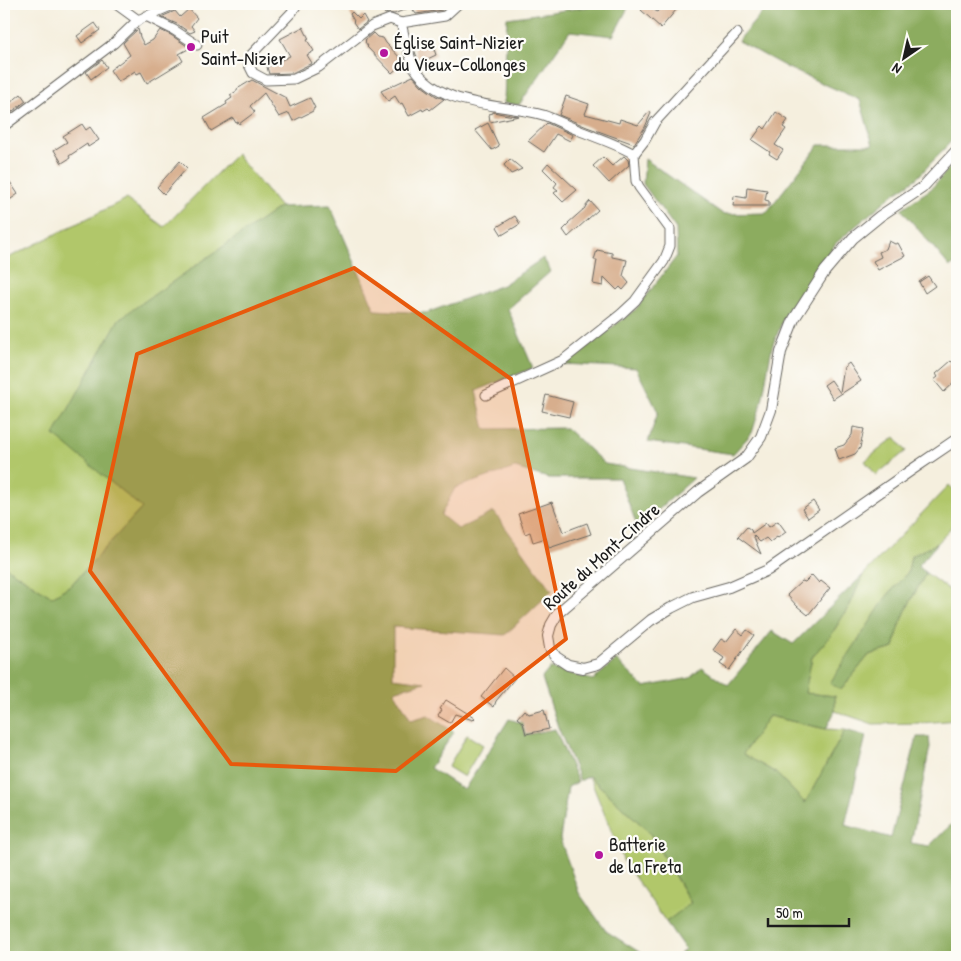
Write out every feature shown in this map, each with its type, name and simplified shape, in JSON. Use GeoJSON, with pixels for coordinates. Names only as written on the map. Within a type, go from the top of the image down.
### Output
{"type":"FeatureCollection","features":[{"type":"Feature","properties":{"kind":"street"},"geometry":{"type":"LineString","coordinates":[[116,4],[142,18],[174,30],[197,45]]}},
{"type":"Feature","properties":{"kind":"street"},"geometry":{"type":"LineString","coordinates":[[4,126],[114,43],[142,18],[175,4]]}},
{"type":"Feature","properties":{"kind":"street"},"geometry":{"type":"LineString","coordinates":[[297,4],[292,12],[250,56],[249,64],[253,73],[266,80],[294,79],[319,67],[372,26],[390,19],[401,23],[445,16],[458,4]]}},
{"type":"Feature","properties":{"kind":"street"},"geometry":{"type":"LineString","coordinates":[[401,23],[414,67],[428,82],[446,94],[483,105],[544,115],[579,131],[622,147],[634,154]]}},
{"type":"Feature","properties":{"kind":"street"},"geometry":{"type":"LineString","coordinates":[[486,395],[564,360],[636,300],[664,261],[670,246],[670,230],[636,181],[634,154],[645,140],[655,122],[738,33]]}},
{"type":"Feature","properties":{"kind":"street","name":"Route du Mont-Cindre"},"geometry":{"type":"LineString","coordinates":[[957,150],[922,188],[880,216],[852,238],[825,272],[794,319],[781,352],[770,410],[761,437],[746,458],[698,492],[558,613],[551,625],[548,636],[550,648],[556,657],[568,665],[583,668],[598,664],[651,620],[671,608],[693,597],[729,587],[768,570],[957,439]]}},
{"type":"Feature","properties":{"kind":"highlighted area"},"geometry":{"type":"Polygon","coordinates":[[[354,268],[511,379],[566,639],[396,771],[231,764],[90,571],[137,354],[354,268]]]}},
{"type":"Feature","properties":{"kind":"green space"},"geometry":{"type":"Polygon","coordinates":[[[609,4],[630,4],[613,36],[570,31],[519,105],[504,103],[507,18],[609,4]]]}},
{"type":"Feature","properties":{"kind":"green space"},"geometry":{"type":"Polygon","coordinates":[[[769,4],[957,4],[957,135],[917,178],[891,196],[836,243],[785,315],[772,347],[762,401],[752,433],[733,454],[648,442],[658,412],[636,368],[564,364],[636,309],[677,256],[676,229],[643,184],[645,159],[723,214],[766,213],[819,145],[873,145],[860,100],[788,68],[738,41],[769,4]]]}},
{"type":"Feature","properties":{"kind":"green space"},"geometry":{"type":"Polygon","coordinates":[[[236,154],[280,207],[120,319],[142,508],[72,584],[52,597],[4,566],[4,260],[126,199],[164,227],[236,154]]]}},
{"type":"Feature","properties":{"kind":"green space"},"geometry":{"type":"Polygon","coordinates":[[[957,159],[957,263],[950,267],[901,209],[931,189],[957,159]]]}},
{"type":"Feature","properties":{"kind":"green space"},"geometry":{"type":"Polygon","coordinates":[[[330,205],[375,310],[426,313],[503,285],[543,258],[551,271],[508,309],[533,368],[476,391],[485,429],[566,428],[605,464],[694,478],[638,528],[619,478],[548,478],[515,468],[455,488],[441,515],[458,529],[494,512],[552,591],[505,635],[393,627],[393,678],[425,682],[394,691],[411,720],[428,715],[454,732],[430,768],[464,790],[509,719],[522,723],[525,735],[555,729],[578,782],[568,787],[560,839],[579,893],[606,931],[647,957],[4,957],[4,566],[52,597],[72,584],[142,508],[54,435],[119,319],[280,207],[330,205]]]}},
{"type":"Feature","properties":{"kind":"green space"},"geometry":{"type":"Polygon","coordinates":[[[895,437],[906,451],[876,475],[865,461],[895,437]]]}},
{"type":"Feature","properties":{"kind":"green space"},"geometry":{"type":"Polygon","coordinates":[[[949,485],[957,493],[957,520],[938,543],[911,556],[908,572],[887,596],[841,690],[869,655],[894,648],[903,618],[926,573],[957,596],[957,720],[873,724],[835,711],[835,696],[804,693],[812,657],[831,635],[850,605],[863,575],[949,485]]]}},
{"type":"Feature","properties":{"kind":"green space"},"geometry":{"type":"Polygon","coordinates":[[[938,543],[918,566],[926,573],[903,618],[894,648],[869,655],[841,690],[830,683],[887,596],[908,572],[911,556],[938,543]]]}},
{"type":"Feature","properties":{"kind":"green space"},"geometry":{"type":"Polygon","coordinates":[[[863,575],[850,605],[831,635],[812,657],[805,693],[835,696],[835,711],[826,729],[769,716],[743,754],[776,773],[805,803],[845,730],[866,736],[845,825],[891,838],[917,737],[929,737],[930,747],[911,843],[929,846],[957,819],[957,957],[677,957],[685,949],[666,922],[691,903],[649,832],[589,776],[580,781],[558,727],[542,678],[550,668],[593,680],[616,660],[644,687],[690,678],[702,667],[728,685],[772,631],[793,644],[863,575]]]}},
{"type":"Feature","properties":{"kind":"green space"},"geometry":{"type":"Polygon","coordinates":[[[769,716],[826,729],[845,730],[805,804],[776,773],[742,754],[769,716]]]}},
{"type":"Feature","properties":{"kind":"green space"},"geometry":{"type":"Polygon","coordinates":[[[467,735],[483,745],[464,777],[448,767],[467,735]]]}},
{"type":"Feature","properties":{"kind":"green space"},"geometry":{"type":"Polygon","coordinates":[[[589,776],[649,832],[691,904],[666,922],[624,862],[589,776]]]}},
{"type":"Feature","properties":{"kind":"building"},"geometry":{"type":"Polygon","coordinates":[[[379,4],[449,4],[442,10],[416,14],[411,7],[394,14],[385,14],[379,4]]]}},
{"type":"Feature","properties":{"kind":"building"},"geometry":{"type":"Polygon","coordinates":[[[646,4],[657,12],[664,4],[681,4],[661,28],[641,10],[646,4]]]}},
{"type":"Feature","properties":{"kind":"building"},"geometry":{"type":"Polygon","coordinates":[[[189,9],[197,18],[191,26],[195,31],[190,33],[177,24],[161,17],[175,11],[180,17],[189,9]]]}},
{"type":"Feature","properties":{"kind":"building"},"geometry":{"type":"Polygon","coordinates":[[[352,12],[359,19],[363,15],[367,22],[358,29],[350,14],[352,12]]]}},
{"type":"Feature","properties":{"kind":"building"},"geometry":{"type":"Polygon","coordinates":[[[95,23],[100,30],[82,43],[77,36],[95,23]]]}},
{"type":"Feature","properties":{"kind":"building"},"geometry":{"type":"Polygon","coordinates":[[[303,27],[309,39],[307,40],[314,51],[307,55],[312,63],[292,73],[269,74],[267,67],[290,56],[280,39],[303,27]]]}},
{"type":"Feature","properties":{"kind":"building"},"geometry":{"type":"Polygon","coordinates":[[[138,29],[144,45],[153,40],[160,30],[190,48],[179,54],[183,61],[147,83],[141,72],[137,74],[135,71],[118,82],[110,70],[130,55],[123,43],[138,29]]]}},
{"type":"Feature","properties":{"kind":"building","name":"Église Saint-Nizier du Vieux-Collonges"},"geometry":{"type":"Polygon","coordinates":[[[373,33],[377,37],[383,38],[404,62],[392,73],[367,47],[365,40],[373,33]]]}},
{"type":"Feature","properties":{"kind":"building"},"geometry":{"type":"Polygon","coordinates":[[[431,40],[436,55],[419,63],[413,46],[431,40]]]}},
{"type":"Feature","properties":{"kind":"building"},"geometry":{"type":"Polygon","coordinates":[[[102,60],[107,67],[91,79],[86,72],[102,60]]]}},
{"type":"Feature","properties":{"kind":"building"},"geometry":{"type":"Polygon","coordinates":[[[413,76],[422,86],[444,99],[430,110],[428,108],[423,111],[422,109],[409,116],[402,103],[400,104],[395,96],[388,101],[381,91],[413,76]]]}},
{"type":"Feature","properties":{"kind":"building"},"geometry":{"type":"Polygon","coordinates":[[[252,80],[286,98],[290,107],[310,98],[315,108],[313,111],[293,121],[289,113],[279,117],[264,93],[250,106],[255,112],[239,124],[233,118],[211,131],[204,118],[227,104],[226,102],[232,98],[230,95],[252,80]]]}},
{"type":"Feature","properties":{"kind":"building"},"geometry":{"type":"Polygon","coordinates":[[[4,92],[10,103],[21,94],[26,101],[4,118],[4,92]]]}},
{"type":"Feature","properties":{"kind":"building"},"geometry":{"type":"Polygon","coordinates":[[[566,96],[589,104],[585,114],[619,123],[620,119],[638,125],[649,112],[651,113],[634,144],[559,115],[566,96]]]}},
{"type":"Feature","properties":{"kind":"building"},"geometry":{"type":"Polygon","coordinates":[[[493,112],[519,116],[490,122],[489,114],[493,112]]]}},
{"type":"Feature","properties":{"kind":"building"},"geometry":{"type":"Polygon","coordinates":[[[776,112],[788,120],[783,127],[786,129],[775,145],[783,150],[777,159],[752,140],[762,126],[765,129],[776,112]]]}},
{"type":"Feature","properties":{"kind":"building"},"geometry":{"type":"Polygon","coordinates":[[[488,123],[499,146],[492,150],[475,130],[488,123]]]}},
{"type":"Feature","properties":{"kind":"building"},"geometry":{"type":"Polygon","coordinates":[[[547,123],[573,135],[570,141],[556,134],[544,152],[528,141],[547,123]]]}},
{"type":"Feature","properties":{"kind":"building"},"geometry":{"type":"Polygon","coordinates":[[[82,124],[86,130],[90,127],[99,140],[88,147],[87,144],[62,163],[54,150],[67,142],[63,136],[82,124]]]}},
{"type":"Feature","properties":{"kind":"building"},"geometry":{"type":"Polygon","coordinates":[[[624,156],[628,160],[629,165],[609,183],[593,166],[603,157],[612,166],[624,156]]]}},
{"type":"Feature","properties":{"kind":"building"},"geometry":{"type":"Polygon","coordinates":[[[510,159],[522,169],[511,174],[504,165],[510,159]]]}},
{"type":"Feature","properties":{"kind":"building"},"geometry":{"type":"Polygon","coordinates":[[[180,161],[187,168],[164,194],[157,187],[180,161]]]}},
{"type":"Feature","properties":{"kind":"building"},"geometry":{"type":"Polygon","coordinates":[[[548,163],[577,190],[563,202],[554,193],[558,190],[554,187],[557,183],[543,169],[548,163]]]}},
{"type":"Feature","properties":{"kind":"building"},"geometry":{"type":"Polygon","coordinates":[[[10,182],[18,194],[4,204],[4,187],[10,182]]]}},
{"type":"Feature","properties":{"kind":"building"},"geometry":{"type":"Polygon","coordinates":[[[747,187],[767,190],[765,200],[769,201],[769,206],[733,206],[734,196],[746,198],[747,187]]]}},
{"type":"Feature","properties":{"kind":"building"},"geometry":{"type":"Polygon","coordinates":[[[590,201],[598,210],[568,237],[563,230],[590,201]]]}},
{"type":"Feature","properties":{"kind":"building"},"geometry":{"type":"Polygon","coordinates":[[[515,216],[520,224],[502,235],[497,227],[515,216]]]}},
{"type":"Feature","properties":{"kind":"building"},"geometry":{"type":"Polygon","coordinates":[[[889,241],[895,244],[898,243],[905,256],[878,270],[873,261],[881,257],[879,252],[886,249],[889,241]]]}},
{"type":"Feature","properties":{"kind":"building"},"geometry":{"type":"Polygon","coordinates":[[[597,250],[612,253],[612,257],[627,260],[623,276],[629,283],[623,290],[620,287],[617,290],[604,277],[603,286],[593,284],[597,260],[594,260],[597,250]]]}},
{"type":"Feature","properties":{"kind":"building"},"geometry":{"type":"Polygon","coordinates":[[[928,276],[935,286],[925,293],[919,282],[928,276]]]}},
{"type":"Feature","properties":{"kind":"building"},"geometry":{"type":"Polygon","coordinates":[[[957,359],[957,380],[944,392],[934,380],[938,377],[936,374],[951,361],[953,363],[957,359]]]}},
{"type":"Feature","properties":{"kind":"building"},"geometry":{"type":"Polygon","coordinates":[[[849,363],[861,381],[833,399],[824,385],[831,380],[840,393],[844,367],[849,363]]]}},
{"type":"Feature","properties":{"kind":"building"},"geometry":{"type":"Polygon","coordinates":[[[546,395],[573,402],[569,417],[542,411],[546,395]]]}},
{"type":"Feature","properties":{"kind":"building"},"geometry":{"type":"Polygon","coordinates":[[[853,427],[864,429],[860,448],[855,454],[839,460],[835,448],[844,445],[852,435],[853,427]]]}},
{"type":"Feature","properties":{"kind":"building"},"geometry":{"type":"Polygon","coordinates":[[[813,501],[819,510],[808,518],[802,509],[813,501]]]}},
{"type":"Feature","properties":{"kind":"building"},"geometry":{"type":"Polygon","coordinates":[[[552,502],[563,532],[587,523],[591,534],[549,548],[546,538],[533,542],[530,532],[525,534],[518,514],[552,502]]]}},
{"type":"Feature","properties":{"kind":"building"},"geometry":{"type":"Polygon","coordinates":[[[778,521],[786,532],[778,538],[770,542],[766,538],[760,542],[753,535],[761,554],[738,537],[747,527],[752,533],[766,523],[769,527],[778,521]]]}},
{"type":"Feature","properties":{"kind":"building"},"geometry":{"type":"Polygon","coordinates":[[[812,575],[819,583],[821,581],[830,588],[808,615],[787,595],[802,581],[805,582],[812,575]]]}},
{"type":"Feature","properties":{"kind":"building"},"geometry":{"type":"Polygon","coordinates":[[[736,629],[743,635],[747,630],[754,635],[729,670],[720,664],[724,658],[713,650],[721,639],[726,642],[736,629]]]}},
{"type":"Feature","properties":{"kind":"building"},"geometry":{"type":"Polygon","coordinates":[[[504,668],[515,678],[496,701],[494,707],[481,697],[504,668]]]}},
{"type":"Feature","properties":{"kind":"building"},"geometry":{"type":"Polygon","coordinates":[[[446,700],[475,718],[473,720],[455,714],[450,723],[438,716],[446,700]]]}},
{"type":"Feature","properties":{"kind":"building"},"geometry":{"type":"Polygon","coordinates":[[[524,710],[529,714],[544,710],[549,729],[526,734],[523,723],[517,718],[524,710]]]}},
{"type":"Feature","properties":{"kind":"place","name":"Puit Saint-Nizier"},"geometry":{"type":"Point","coordinates":[191,47]}},
{"type":"Feature","properties":{"kind":"place","name":"Église Saint-Nizier du Vieux-Collonges"},"geometry":{"type":"Point","coordinates":[384,53]}},
{"type":"Feature","properties":{"kind":"place","name":"Batterie de la Freta"},"geometry":{"type":"Point","coordinates":[599,855]}}]}
